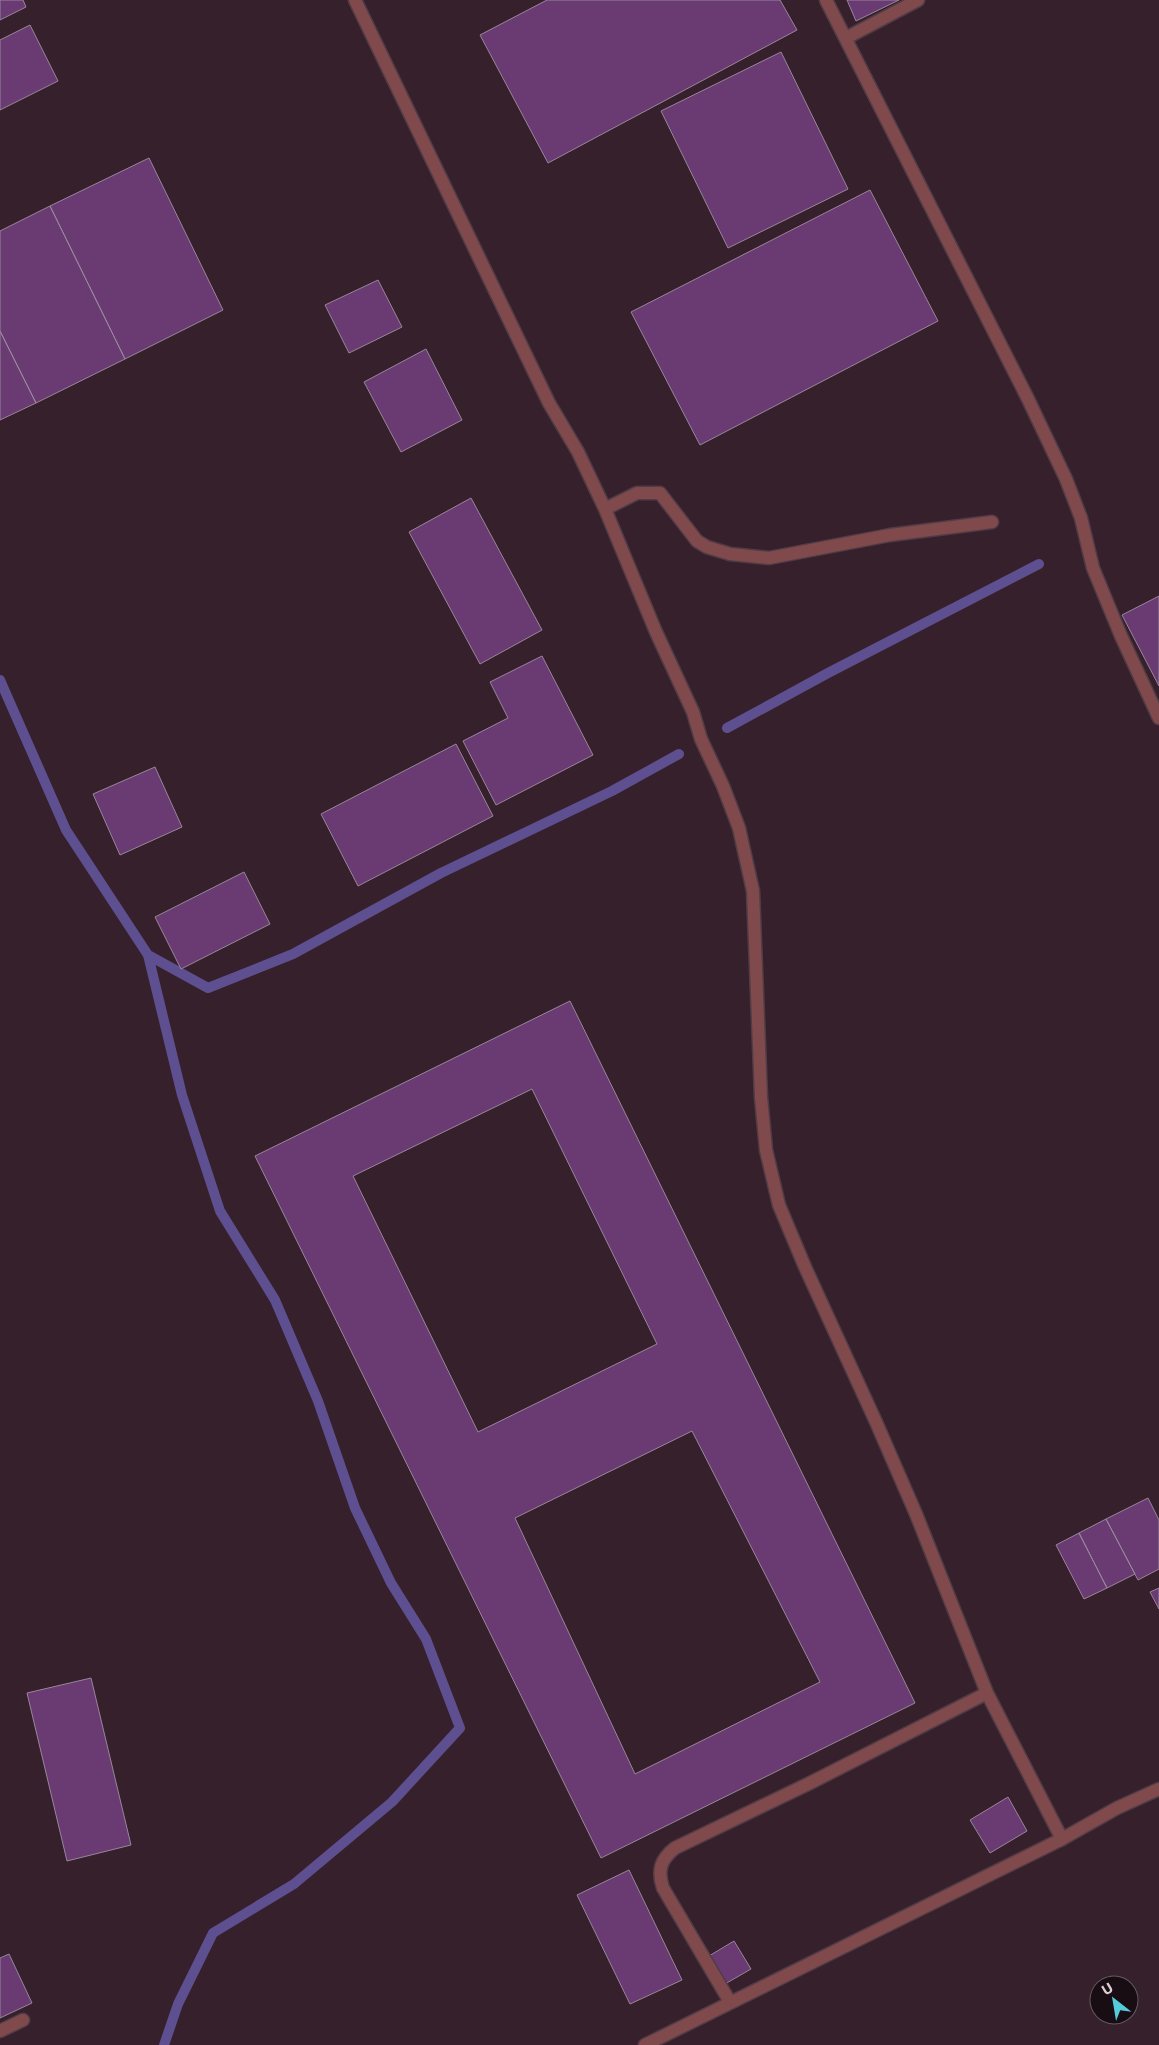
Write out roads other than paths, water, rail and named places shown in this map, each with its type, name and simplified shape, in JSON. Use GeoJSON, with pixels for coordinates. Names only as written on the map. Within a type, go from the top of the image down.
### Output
{"type":"FeatureCollection","features":[{"type":"Feature","properties":{"kind":"street"},"geometry":{"type":"LineString","coordinates":[[355,0],[549,403],[578,452],[605,509],[656,632],[693,712],[701,739],[723,786],[739,828],[753,890],[760,1097],[766,1150],[780,1205],[813,1285],[920,1523],[987,1693],[1062,1839]]}},
{"type":"Feature","properties":{"kind":"street"},"geometry":{"type":"LineString","coordinates":[[826,0],[1028,399],[1066,479],[1081,518],[1093,568],[1121,636],[1159,718]]}},
{"type":"Feature","properties":{"kind":"street"},"geometry":{"type":"LineString","coordinates":[[846,38],[918,0]]}},
{"type":"Feature","properties":{"kind":"street"},"geometry":{"type":"LineString","coordinates":[[605,509],[637,493],[660,493],[697,541],[706,547],[730,554],[769,558],[890,535],[992,522]]}},
{"type":"Feature","properties":{"kind":"street"},"geometry":{"type":"LineString","coordinates":[[730,2002],[663,1888],[659,1878],[660,1865],[666,1856],[676,1848],[810,1783],[987,1693]]}},
{"type":"Feature","properties":{"kind":"street"},"geometry":{"type":"LineString","coordinates":[[645,2045],[1062,1839],[1117,1808],[1159,1789]]}},
{"type":"Feature","properties":{"kind":"street"},"geometry":{"type":"LineString","coordinates":[[0,2031],[23,2020]]}},
{"type":"Feature","properties":{"kind":"waterway"},"geometry":{"type":"LineString","coordinates":[[727,728],[828,673],[1039,564]]}},
{"type":"Feature","properties":{"kind":"waterway"},"geometry":{"type":"LineString","coordinates":[[0,680],[66,830],[148,955],[208,988],[293,954],[441,873],[612,791],[679,754]]}},
{"type":"Feature","properties":{"kind":"waterway"},"geometry":{"type":"LineString","coordinates":[[148,955],[182,1095],[220,1211],[275,1300],[318,1401],[355,1508],[391,1583],[426,1639],[460,1728],[392,1802],[294,1884],[213,1933],[178,2004],[164,2045]]}}]}
